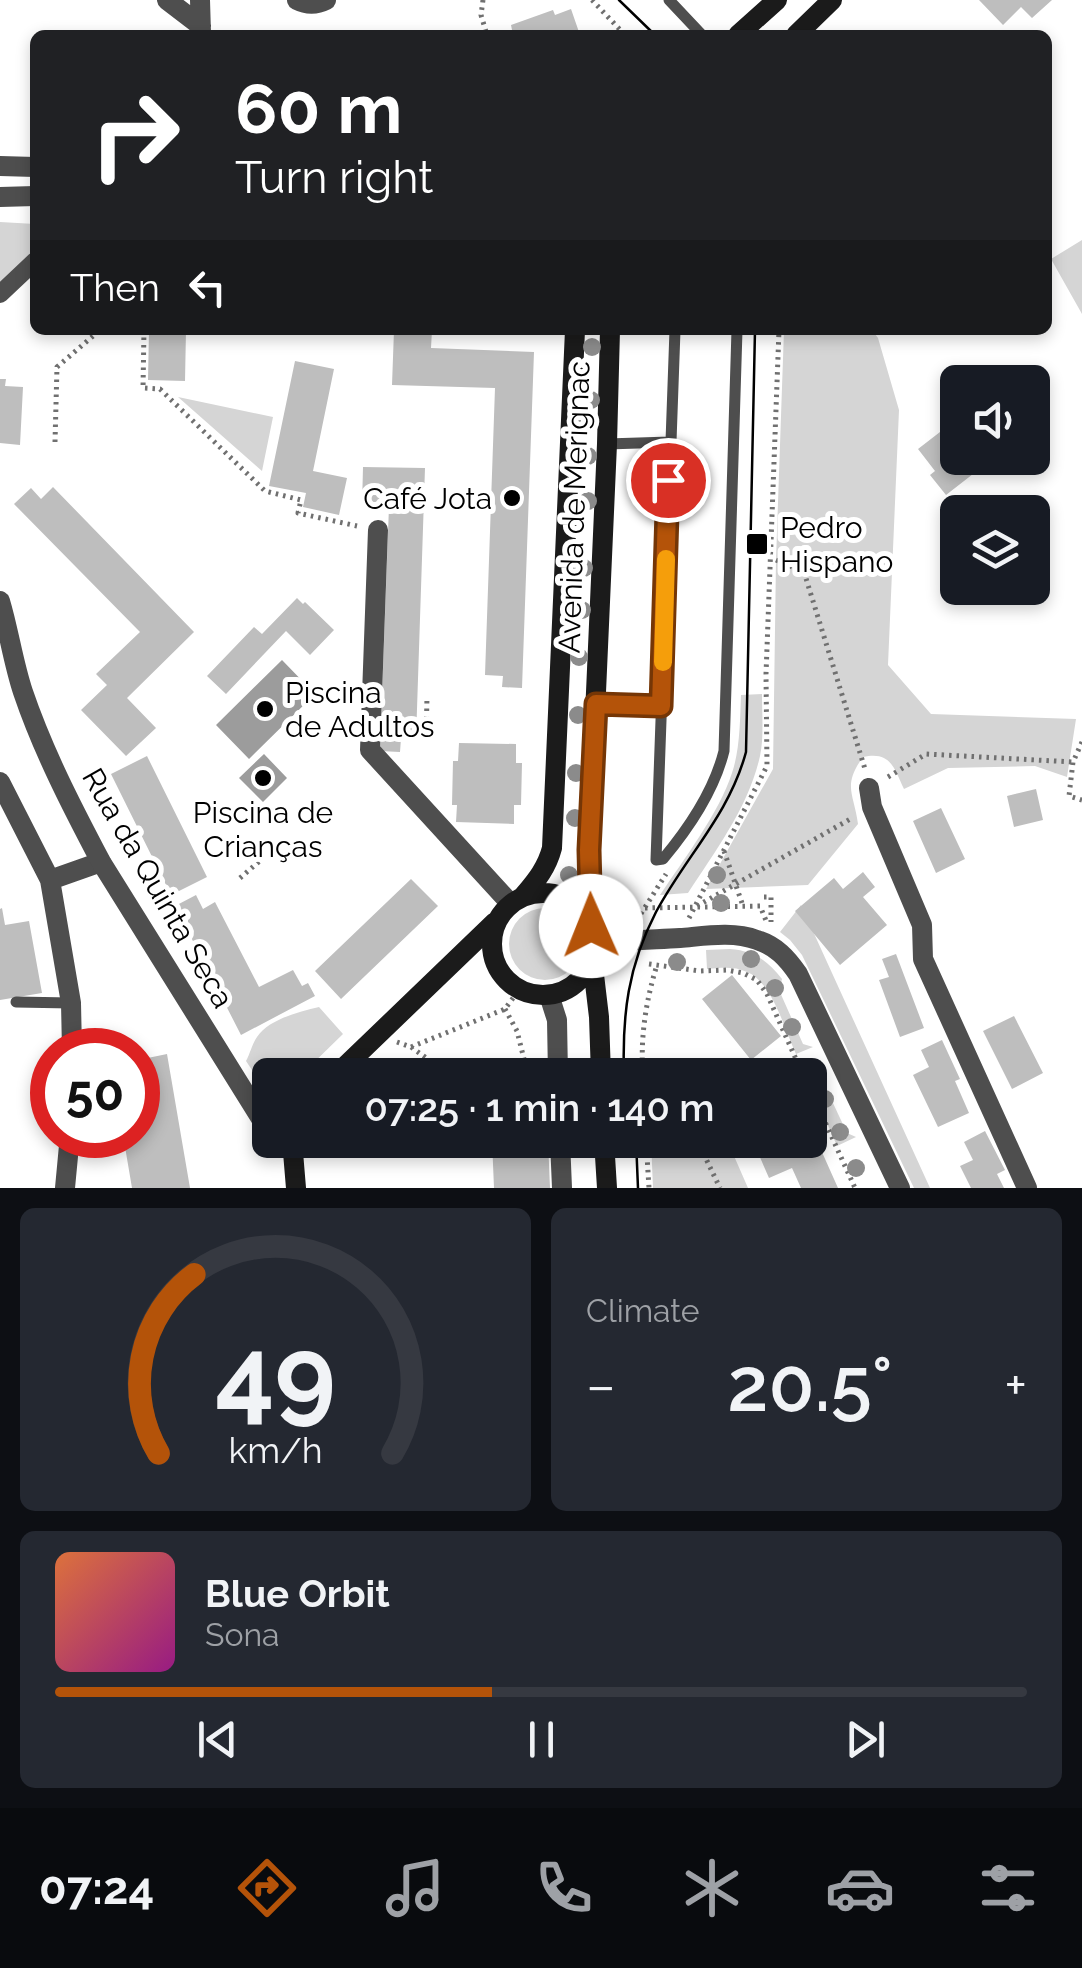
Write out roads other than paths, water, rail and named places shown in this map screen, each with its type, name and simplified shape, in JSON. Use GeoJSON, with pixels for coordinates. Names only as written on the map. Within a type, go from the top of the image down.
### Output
{"type":"FeatureCollection","features":[{"type":"Feature","properties":{"kind":"main road"},"geometry":{"type":"LineString","coordinates":[[744,30],[777,0]]}},
{"type":"Feature","properties":{"kind":"main road"},"geometry":{"type":"LineString","coordinates":[[801,30],[832,0]]}},
{"type":"Feature","properties":{"kind":"main road","name":"Avenida de Merignac"},"geometry":{"type":"LineString","coordinates":[[517,899],[540,876],[552,848],[575,335]]}},
{"type":"Feature","properties":{"kind":"main road","name":"Avenida de Merignac"},"geometry":{"type":"LineString","coordinates":[[600,1058],[589,850],[610,335]]}},
{"type":"Feature","properties":{"kind":"main road"},"geometry":{"type":"LineString","coordinates":[[353,1058],[517,899],[540,892],[557,894],[584,912],[592,944],[586,972],[564,991],[549,995],[519,990],[496,968],[492,952],[496,921]]}},
{"type":"Feature","properties":{"kind":"main road"},"geometry":{"type":"LineString","coordinates":[[294,1158],[296,1187]]}},
{"type":"Feature","properties":{"kind":"main road"},"geometry":{"type":"LineString","coordinates":[[605,1158],[606,1188]]}},
{"type":"Feature","properties":{"kind":"street"},"geometry":{"type":"LineString","coordinates":[[167,0],[201,30]]}},
{"type":"Feature","properties":{"kind":"street"},"geometry":{"type":"LineString","coordinates":[[200,0],[201,30]]}},
{"type":"Feature","properties":{"kind":"street"},"geometry":{"type":"LineString","coordinates":[[297,0],[317,4],[326,0]]}},
{"type":"Feature","properties":{"kind":"street"},"geometry":{"type":"LineString","coordinates":[[0,166],[30,167]]}},
{"type":"Feature","properties":{"kind":"street"},"geometry":{"type":"LineString","coordinates":[[0,196],[30,196]]}},
{"type":"Feature","properties":{"kind":"street"},"geometry":{"type":"LineString","coordinates":[[0,294],[30,266]]}},
{"type":"Feature","properties":{"kind":"street"},"geometry":{"type":"LineString","coordinates":[[378,530],[370,750],[517,899]]}},
{"type":"Feature","properties":{"kind":"street","name":"Rua da Quinta Seca"},"geometry":{"type":"LineString","coordinates":[[0,601],[22,688],[39,735],[101,862],[252,1102]]}},
{"type":"Feature","properties":{"kind":"street"},"geometry":{"type":"LineString","coordinates":[[0,782],[50,880],[71,1003],[72,1028]]}},
{"type":"Feature","properties":{"kind":"street"},"geometry":{"type":"LineString","coordinates":[[871,797],[922,925],[922,958],[1027,1188]]}},
{"type":"Feature","properties":{"kind":"street"},"geometry":{"type":"LineString","coordinates":[[50,880],[101,862]]}},
{"type":"Feature","properties":{"kind":"street"},"geometry":{"type":"LineString","coordinates":[[592,944],[742,936],[775,948],[788,958],[900,1188]]}},
{"type":"Feature","properties":{"kind":"street"},"geometry":{"type":"LineString","coordinates":[[549,995],[557,1020],[558,1058]]}},
{"type":"Feature","properties":{"kind":"street","name":"Rua da Quinta Seca"},"geometry":{"type":"LineString","coordinates":[[242,1085],[252,1093]]}},
{"type":"Feature","properties":{"kind":"street"},"geometry":{"type":"LineString","coordinates":[[65,1188],[68,1158]]}},
{"type":"Feature","properties":{"kind":"street"},"geometry":{"type":"LineString","coordinates":[[284,1158],[296,1187]]}},
{"type":"Feature","properties":{"kind":"street"},"geometry":{"type":"LineString","coordinates":[[561,1158],[562,1188]]}},
{"type":"Feature","properties":{"kind":"lane"},"geometry":{"type":"LineString","coordinates":[[670,0],[697,30]]}},
{"type":"Feature","properties":{"kind":"lane"},"geometry":{"type":"LineString","coordinates":[[675,335],[656,860],[672,850],[700,807],[718,773],[724,751],[737,335]]}},
{"type":"Feature","properties":{"kind":"lane"},"geometry":{"type":"LineString","coordinates":[[607,444],[670,442]]}},
{"type":"Feature","properties":{"kind":"lane"},"geometry":{"type":"LineString","coordinates":[[596,704],[661,706]]}},
{"type":"Feature","properties":{"kind":"lane"},"geometry":{"type":"LineString","coordinates":[[16,1002],[71,1003]]}},
{"type":"Feature","properties":{"kind":"tram line"},"geometry":{"type":"LineString","coordinates":[[619,0],[650,30]]}},
{"type":"Feature","properties":{"kind":"tram line"},"geometry":{"type":"LineString","coordinates":[[624,1058],[626,1011],[639,952],[656,912],[729,796],[746,752],[755,335]]}},
{"type":"Feature","properties":{"kind":"tram line"},"geometry":{"type":"LineString","coordinates":[[637,1158],[638,1188]]}},
{"type":"Feature","properties":{"kind":"place","name":"Café Jota"},"geometry":{"type":"Point","coordinates":[512,498]}},
{"type":"Feature","properties":{"kind":"place","name":"Pedro Hispano"},"geometry":{"type":"Point","coordinates":[757,544]}},
{"type":"Feature","properties":{"kind":"place","name":"Piscina de Adultos"},"geometry":{"type":"Point","coordinates":[265,709]}},
{"type":"Feature","properties":{"kind":"place","name":"Piscina de Crianças"},"geometry":{"type":"Point","coordinates":[263,778]}}]}
